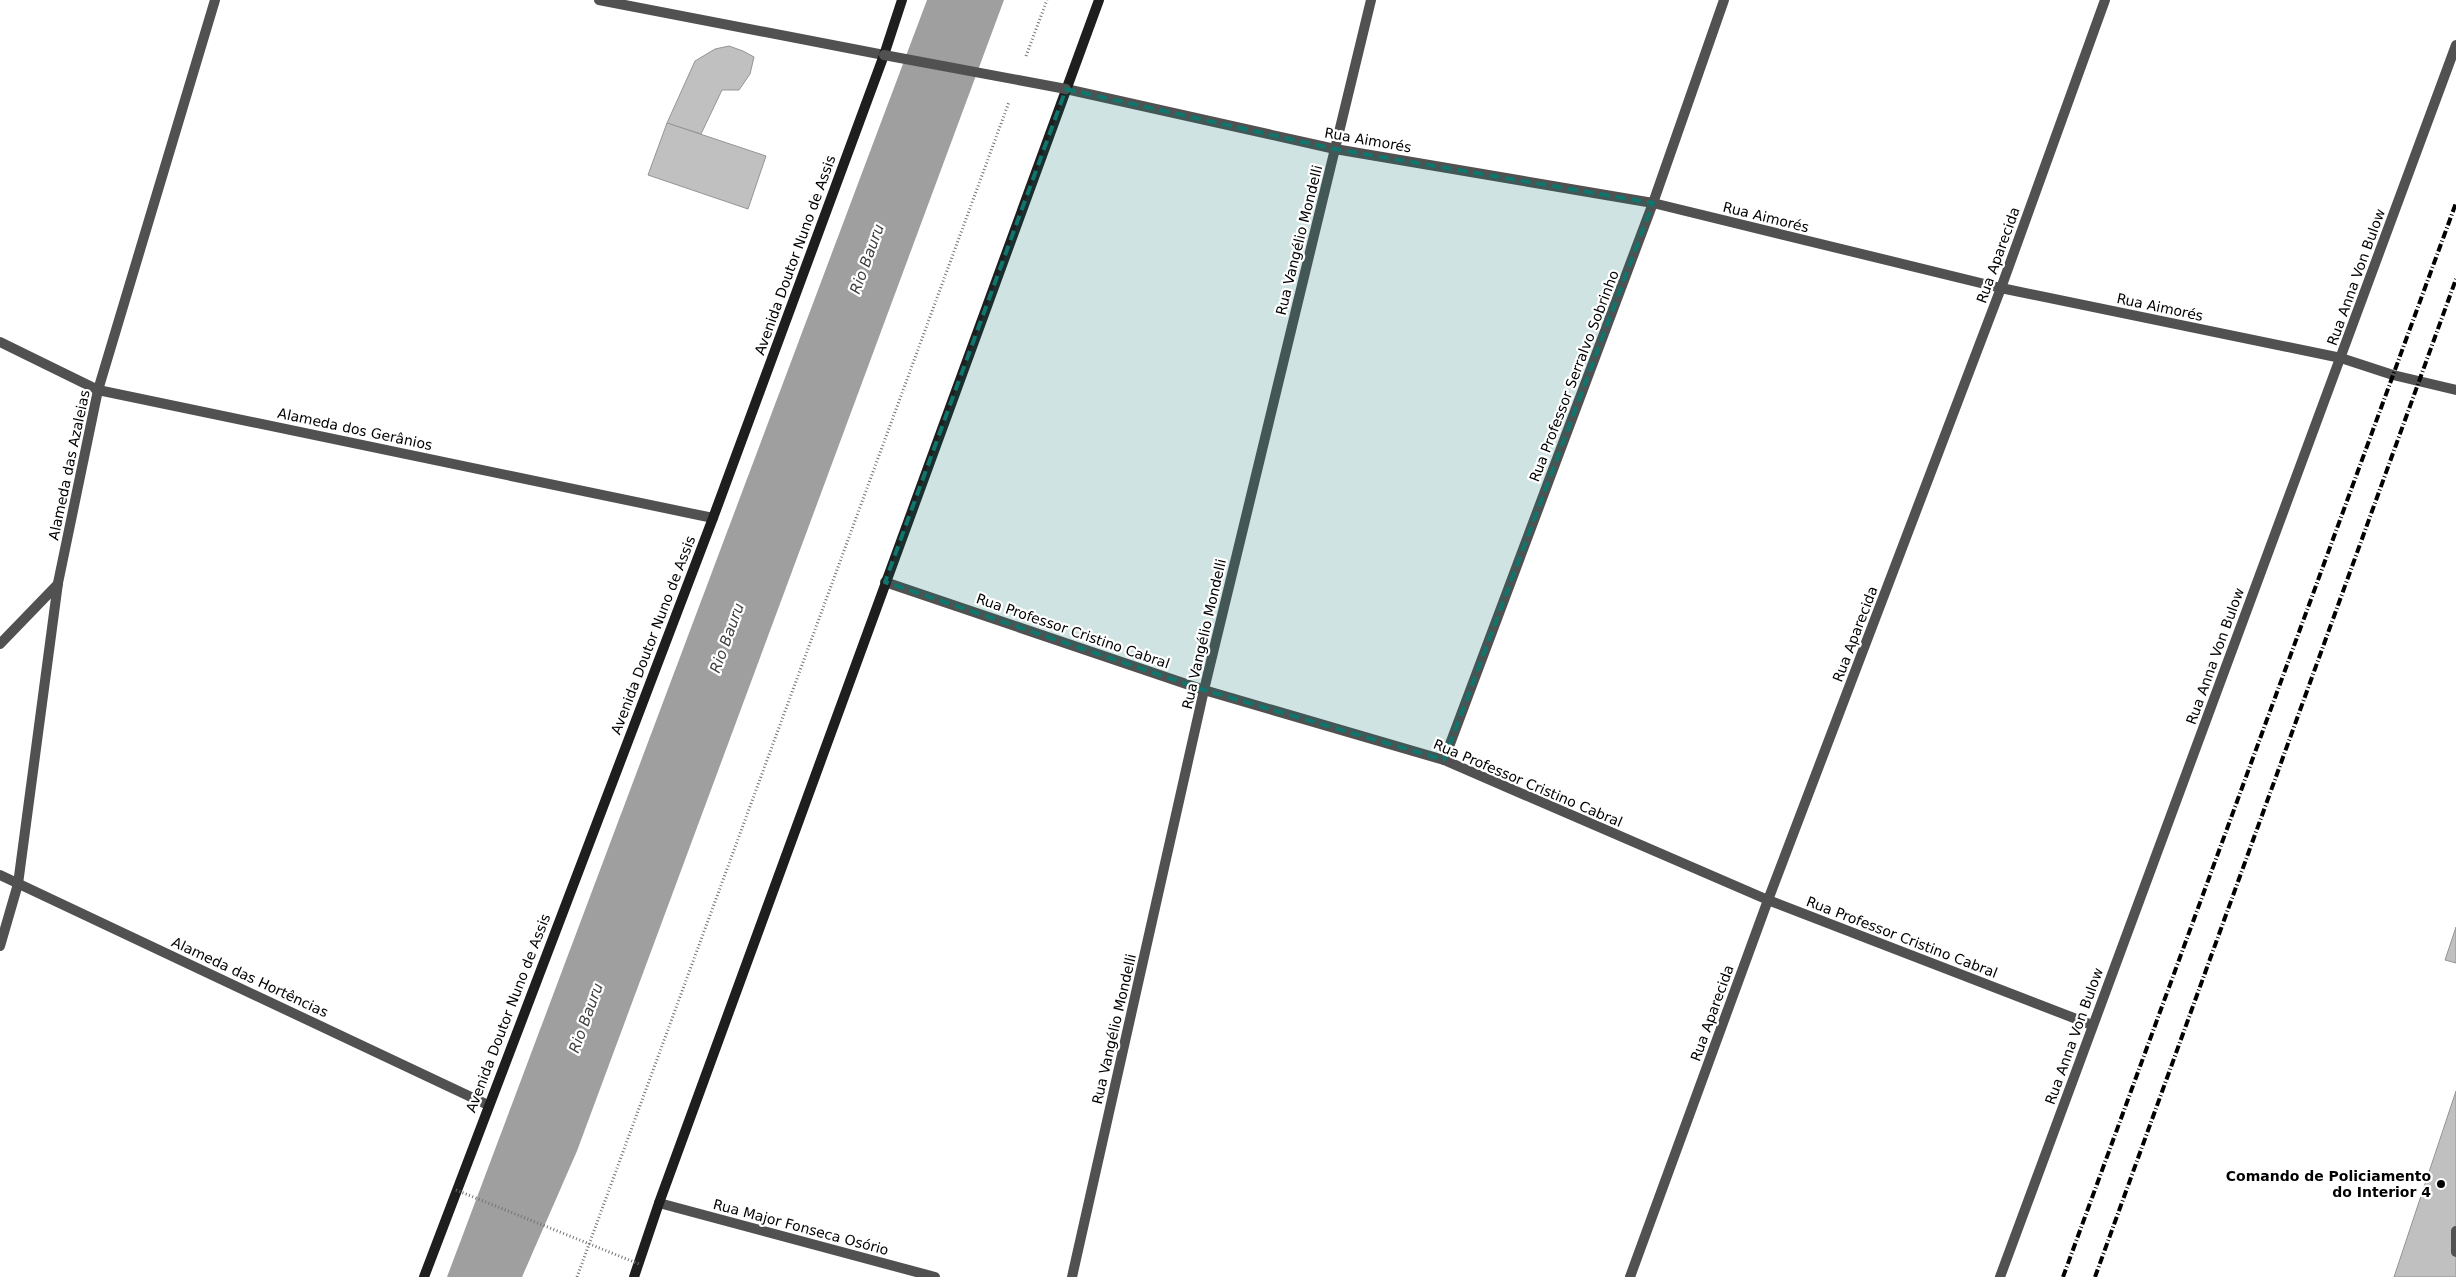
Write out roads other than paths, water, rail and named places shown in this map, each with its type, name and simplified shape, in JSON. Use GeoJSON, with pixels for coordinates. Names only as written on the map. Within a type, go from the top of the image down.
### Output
{"type":"FeatureCollection","features":[{"type":"Feature","properties":{"kind":"main road","name":"Avenida Doutor Nuno de Assis"},"geometry":{"type":"LineString","coordinates":[[424,1277],[713,518],[884,55],[902,0]]}},
{"type":"Feature","properties":{"kind":"main road"},"geometry":{"type":"LineString","coordinates":[[634,1277],[659,1203],[885,582],[1099,0]]}},
{"type":"Feature","properties":{"kind":"street","name":"Alameda das Azaleias"},"geometry":{"type":"LineString","coordinates":[[0,946],[18,884],[58,584],[98,390],[215,0]]}},
{"type":"Feature","properties":{"kind":"street","name":"Rua Aimorés"},"geometry":{"type":"LineString","coordinates":[[599,0],[1066,89],[1335,149],[1654,203],[2002,288],[2341,358],[2456,390]]}},
{"type":"Feature","properties":{"kind":"street","name":"Rua Vangélio Mondelli"},"geometry":{"type":"LineString","coordinates":[[1072,1277],[1204,690],[1371,0]]}},
{"type":"Feature","properties":{"kind":"street","name":"Rua Professor Serralvo Sobrinho"},"geometry":{"type":"LineString","coordinates":[[1444,760],[1654,203],[1724,0]]}},
{"type":"Feature","properties":{"kind":"street","name":"Rua Aparecida"},"geometry":{"type":"LineString","coordinates":[[1630,1277],[1768,900],[2002,288],[2105,0]]}},
{"type":"Feature","properties":{"kind":"street","name":"Rua Anna Von Bulow"},"geometry":{"type":"LineString","coordinates":[[2000,1277],[2456,46]]}},
{"type":"Feature","properties":{"kind":"street","name":"Alameda dos Gerânios"},"geometry":{"type":"LineString","coordinates":[[0,342],[98,390],[713,518]]}},
{"type":"Feature","properties":{"kind":"street","name":"Rua Professor Cristino Cabral"},"geometry":{"type":"LineString","coordinates":[[885,582],[1204,690],[1444,760],[1768,900],[2092,1025]]}},
{"type":"Feature","properties":{"kind":"street"},"geometry":{"type":"LineString","coordinates":[[0,644],[58,584]]}},
{"type":"Feature","properties":{"kind":"street","name":"Alameda das Hortências"},"geometry":{"type":"LineString","coordinates":[[0,875],[488,1105]]}},
{"type":"Feature","properties":{"kind":"street","name":"Rua Major Fonseca Osório"},"geometry":{"type":"LineString","coordinates":[[659,1203],[935,1277]]}},
{"type":"Feature","properties":{"kind":"street"},"geometry":{"type":"LineString","coordinates":[[2456,1231],[2456,1252]]}},
{"type":"Feature","properties":{"kind":"water","name":"Rio Bauru"},"geometry":{"type":"Polygon","coordinates":[[[927,0],[1004,0],[577,1151],[522,1277],[447,1277],[927,0]]]}},
{"type":"Feature","properties":{"kind":"railway"},"geometry":{"type":"LineString","coordinates":[[2063,1277],[2456,203]]}},
{"type":"Feature","properties":{"kind":"railway"},"geometry":{"type":"LineString","coordinates":[[2095,1277],[2456,279]]}},
{"type":"Feature","properties":{"kind":"place","name":"Comando de Policiamento do Interior 4"},"geometry":{"type":"Point","coordinates":[2441,1184]}}]}
